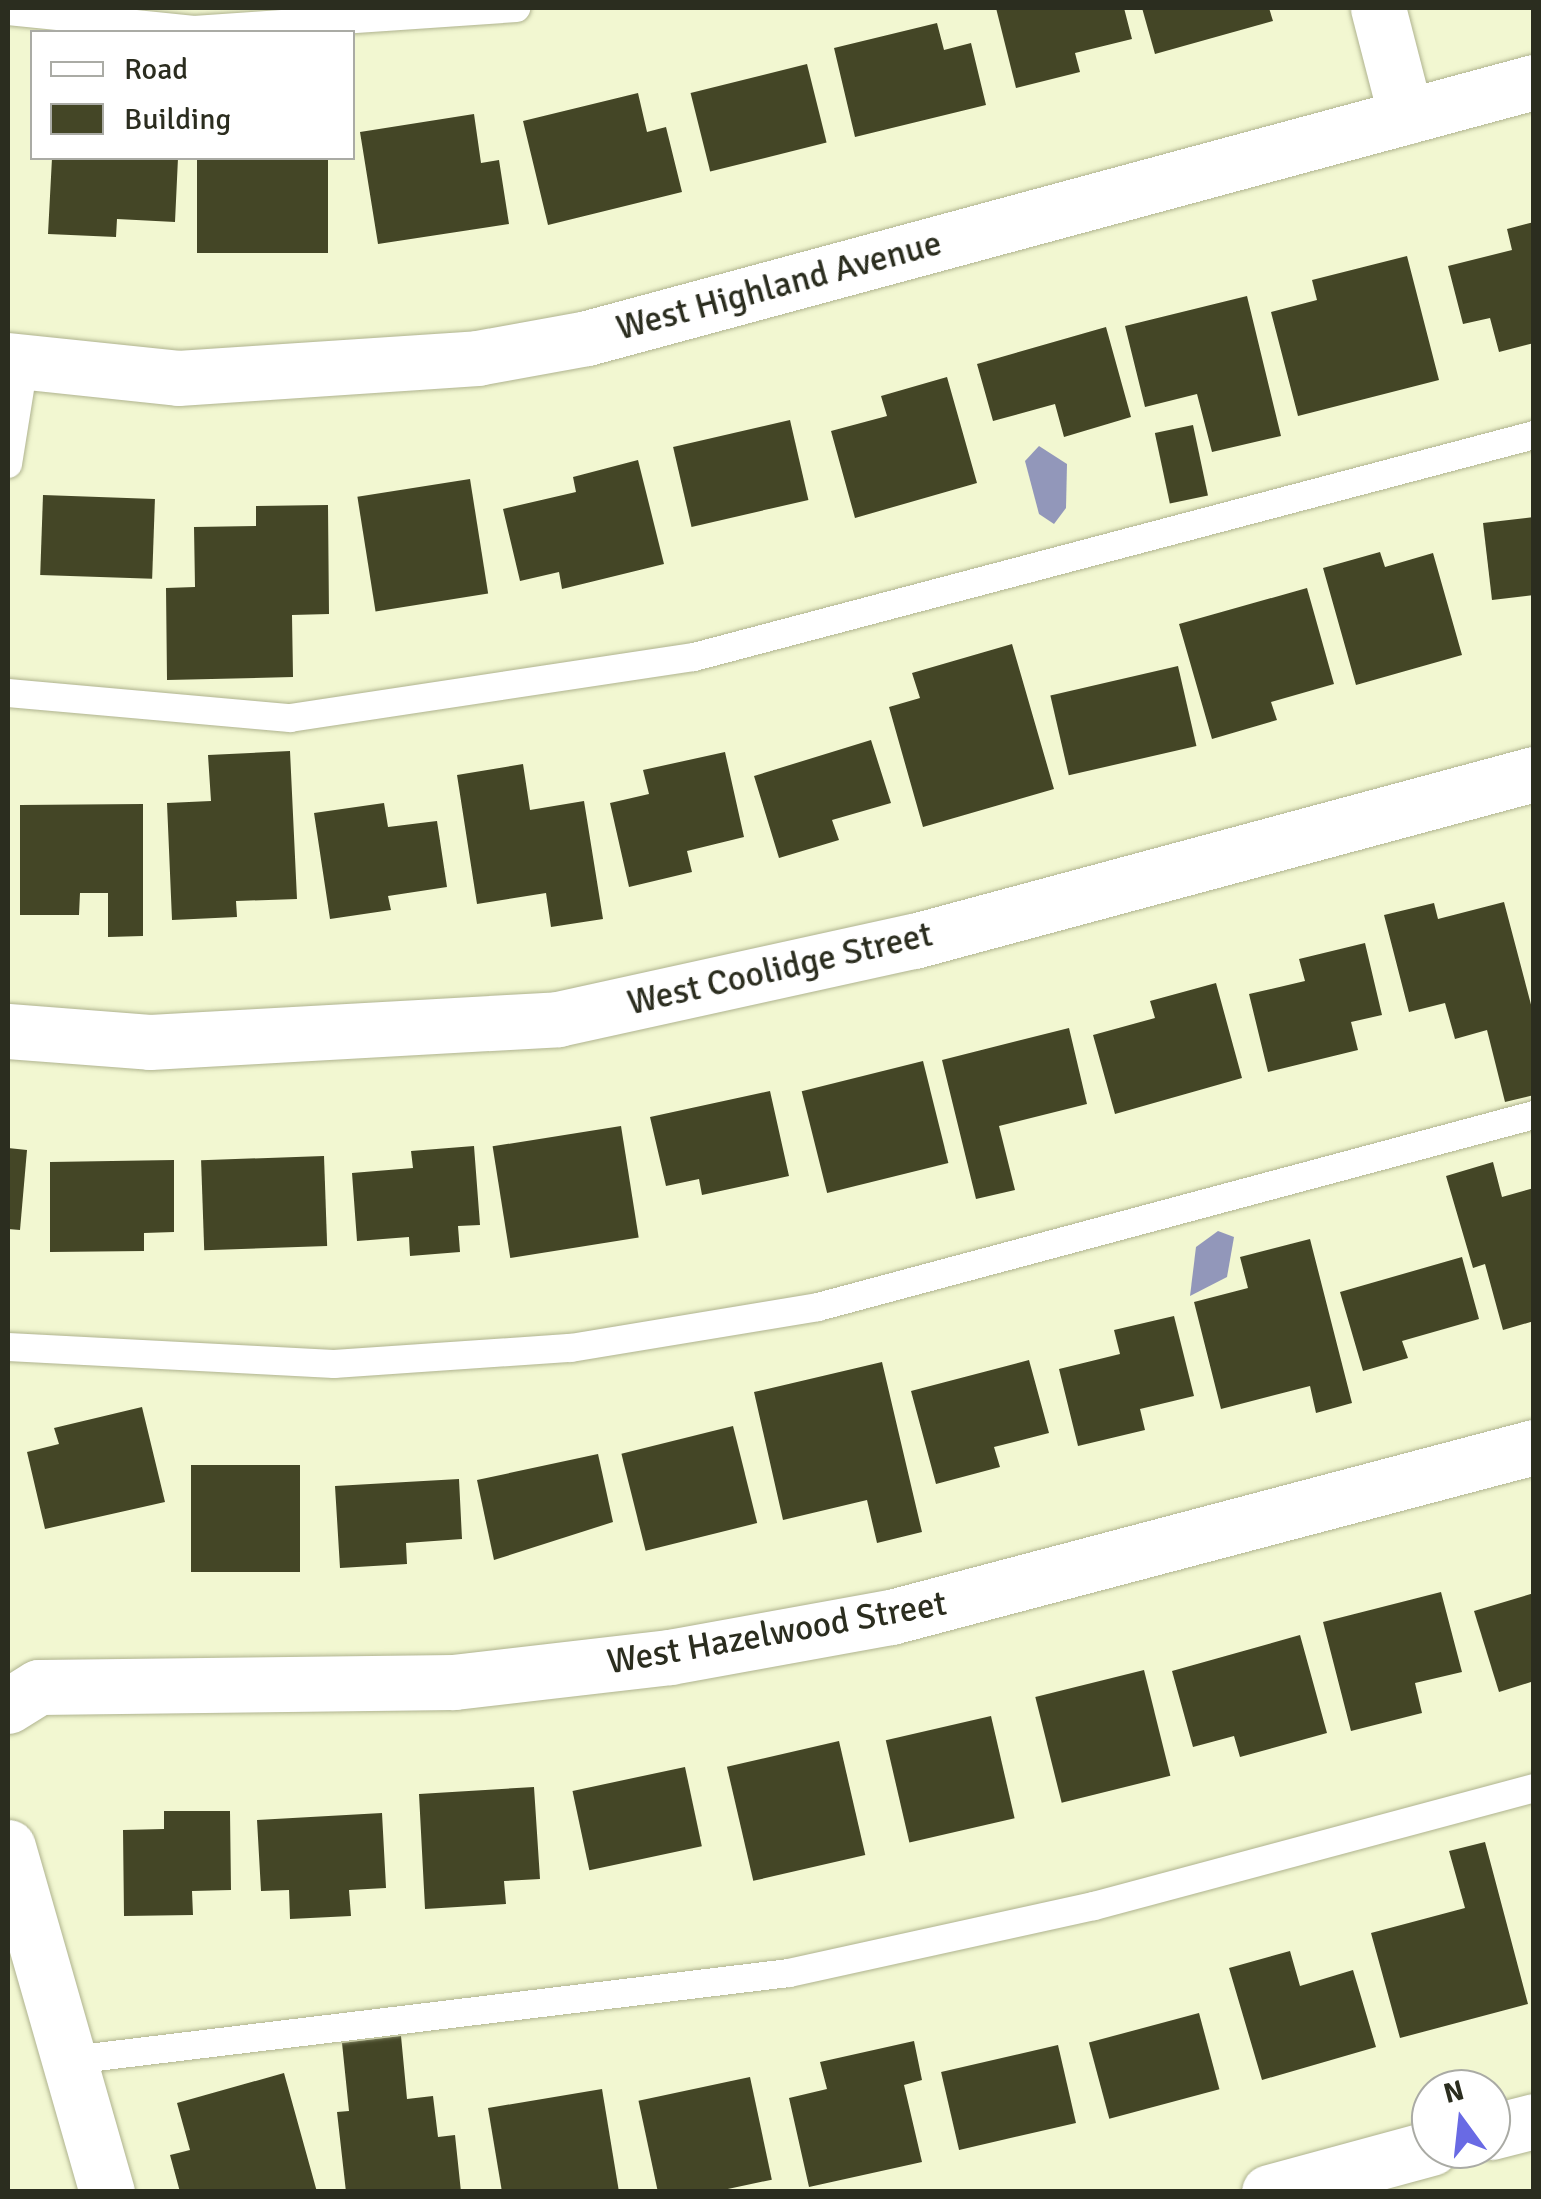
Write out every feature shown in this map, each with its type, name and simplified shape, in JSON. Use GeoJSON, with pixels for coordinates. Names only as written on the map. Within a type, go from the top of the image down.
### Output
{"type":"FeatureCollection","features":[{"type":"Feature","properties":{"kind":"street"},"geometry":{"type":"LineString","coordinates":[[1378,8],[1406,116]]}},
{"type":"Feature","properties":{"kind":"street","name":"West Highland Avenue"},"geometry":{"type":"LineString","coordinates":[[16,362],[178,378],[477,358],[587,338],[1534,82]]}},
{"type":"Feature","properties":{"kind":"street","name":"West Coolidge Street"},"geometry":{"type":"LineString","coordinates":[[8,1031],[150,1042],[558,1020],[914,941],[1534,774]]}},
{"type":"Feature","properties":{"kind":"street","name":"West Hazelwood Street"},"geometry":{"type":"LineString","coordinates":[[8,1706],[39,1687],[454,1682],[670,1657],[891,1618],[1534,1447]]}},
{"type":"Feature","properties":{"kind":"street"},"geometry":{"type":"LineString","coordinates":[[8,1847],[107,2192]]}},
{"type":"Feature","properties":{"kind":"street"},"geometry":{"type":"LineString","coordinates":[[1269,2192],[1411,2153]]}},
{"type":"Feature","properties":{"kind":"lane"},"geometry":{"type":"LineString","coordinates":[[8,11],[194,30],[516,8]]}},
{"type":"Feature","properties":{"kind":"lane"},"geometry":{"type":"LineString","coordinates":[[8,464],[16,362]]}},
{"type":"Feature","properties":{"kind":"lane"},"geometry":{"type":"LineString","coordinates":[[8,692],[290,718],[694,657],[1534,434]]}},
{"type":"Feature","properties":{"kind":"lane"},"geometry":{"type":"LineString","coordinates":[[8,1347],[334,1364],[570,1348],[818,1307],[1534,1115]]}},
{"type":"Feature","properties":{"kind":"lane"},"geometry":{"type":"LineString","coordinates":[[72,2060],[789,1973],[1094,1906],[1534,1788]]}},
{"type":"Feature","properties":{"kind":"water"},"geometry":{"type":"Polygon","coordinates":[[[1039,446],[1067,464],[1066,508],[1054,524],[1039,514],[1025,461],[1039,446]]]}},
{"type":"Feature","properties":{"kind":"water"},"geometry":{"type":"Polygon","coordinates":[[[1218,1231],[1234,1237],[1227,1277],[1190,1296],[1196,1247],[1218,1231]]]}},
{"type":"Feature","properties":{"kind":"building"},"geometry":{"type":"Polygon","coordinates":[[[996,8],[1124,8],[1132,39],[1075,53],[1080,72],[1016,88],[996,8]]]}},
{"type":"Feature","properties":{"kind":"building"},"geometry":{"type":"Polygon","coordinates":[[[1142,8],[1269,8],[1273,21],[1155,54],[1142,8]]]}},
{"type":"Feature","properties":{"kind":"building"},"geometry":{"type":"Polygon","coordinates":[[[937,23],[944,50],[971,43],[986,105],[855,137],[834,48],[937,23]]]}},
{"type":"Feature","properties":{"kind":"building"},"geometry":{"type":"Polygon","coordinates":[[[807,64],[827,143],[710,172],[691,93],[807,64]]]}},
{"type":"Feature","properties":{"kind":"building"},"geometry":{"type":"Polygon","coordinates":[[[638,93],[647,132],[666,127],[682,192],[548,225],[523,121],[638,93]]]}},
{"type":"Feature","properties":{"kind":"building"},"geometry":{"type":"Polygon","coordinates":[[[474,114],[481,163],[499,160],[509,224],[378,244],[360,132],[474,114]]]}},
{"type":"Feature","properties":{"kind":"building"},"geometry":{"type":"Polygon","coordinates":[[[52,160],[178,160],[175,222],[117,219],[116,237],[48,234],[52,160]]]}},
{"type":"Feature","properties":{"kind":"building"},"geometry":{"type":"Polygon","coordinates":[[[197,160],[328,160],[328,253],[197,253],[197,160]]]}},
{"type":"Feature","properties":{"kind":"building"},"geometry":{"type":"Polygon","coordinates":[[[1534,222],[1534,343],[1499,352],[1490,318],[1463,324],[1448,266],[1512,250],[1507,229],[1534,222]]]}},
{"type":"Feature","properties":{"kind":"building"},"geometry":{"type":"Polygon","coordinates":[[[1407,256],[1439,380],[1298,416],[1271,312],[1317,300],[1312,280],[1407,256]]]}},
{"type":"Feature","properties":{"kind":"building"},"geometry":{"type":"Polygon","coordinates":[[[1247,296],[1281,436],[1212,452],[1197,394],[1145,407],[1125,326],[1247,296]]]}},
{"type":"Feature","properties":{"kind":"building"},"geometry":{"type":"Polygon","coordinates":[[[1106,327],[1131,417],[1064,437],[1055,404],[993,421],[977,364],[1106,327]]]}},
{"type":"Feature","properties":{"kind":"building"},"geometry":{"type":"Polygon","coordinates":[[[947,377],[977,483],[855,518],[831,431],[887,416],[881,396],[947,377]]]}},
{"type":"Feature","properties":{"kind":"building"},"geometry":{"type":"Polygon","coordinates":[[[790,420],[808,500],[692,527],[673,447],[790,420]]]}},
{"type":"Feature","properties":{"kind":"building"},"geometry":{"type":"Polygon","coordinates":[[[1193,425],[1208,495],[1170,504],[1155,433],[1193,425]]]}},
{"type":"Feature","properties":{"kind":"building"},"geometry":{"type":"Polygon","coordinates":[[[638,460],[664,564],[562,589],[559,572],[520,581],[503,509],[576,492],[573,477],[638,460]]]}},
{"type":"Feature","properties":{"kind":"building"},"geometry":{"type":"Polygon","coordinates":[[[470,479],[488,594],[376,611],[357,497],[470,479]]]}},
{"type":"Feature","properties":{"kind":"building"},"geometry":{"type":"Polygon","coordinates":[[[43,495],[155,499],[152,579],[40,575],[43,495]]]}},
{"type":"Feature","properties":{"kind":"building"},"geometry":{"type":"Polygon","coordinates":[[[328,505],[329,614],[292,615],[293,677],[167,680],[166,588],[195,587],[194,527],[256,526],[256,506],[328,505]]]}},
{"type":"Feature","properties":{"kind":"building"},"geometry":{"type":"Polygon","coordinates":[[[1534,517],[1534,595],[1492,600],[1483,523],[1534,517]]]}},
{"type":"Feature","properties":{"kind":"building"},"geometry":{"type":"Polygon","coordinates":[[[1380,552],[1385,567],[1433,553],[1462,655],[1356,685],[1323,568],[1380,552]]]}},
{"type":"Feature","properties":{"kind":"building"},"geometry":{"type":"Polygon","coordinates":[[[1307,588],[1334,684],[1271,702],[1277,720],[1212,739],[1179,624],[1307,588]]]}},
{"type":"Feature","properties":{"kind":"building"},"geometry":{"type":"Polygon","coordinates":[[[1012,644],[1054,789],[923,827],[889,707],[920,698],[912,673],[1012,644]]]}},
{"type":"Feature","properties":{"kind":"building"},"geometry":{"type":"Polygon","coordinates":[[[1178,666],[1196,746],[1069,775],[1050,695],[1178,666]]]}},
{"type":"Feature","properties":{"kind":"building"},"geometry":{"type":"Polygon","coordinates":[[[871,740],[891,803],[832,820],[839,840],[779,858],[754,776],[871,740]]]}},
{"type":"Feature","properties":{"kind":"building"},"geometry":{"type":"Polygon","coordinates":[[[290,751],[297,899],[236,901],[237,917],[172,920],[167,803],[211,801],[208,755],[290,751]]]}},
{"type":"Feature","properties":{"kind":"building"},"geometry":{"type":"Polygon","coordinates":[[[725,752],[744,837],[687,851],[692,872],[629,887],[610,803],[649,794],[643,770],[725,752]]]}},
{"type":"Feature","properties":{"kind":"building"},"geometry":{"type":"Polygon","coordinates":[[[523,764],[530,810],[584,801],[603,919],[551,927],[546,893],[477,904],[457,775],[523,764]]]}},
{"type":"Feature","properties":{"kind":"building"},"geometry":{"type":"Polygon","coordinates":[[[384,803],[388,827],[437,821],[447,887],[388,896],[391,910],[330,919],[314,813],[384,803]]]}},
{"type":"Feature","properties":{"kind":"building"},"geometry":{"type":"Polygon","coordinates":[[[143,804],[143,936],[108,937],[108,893],[80,893],[79,915],[20,915],[20,805],[143,804]]]}},
{"type":"Feature","properties":{"kind":"building"},"geometry":{"type":"Polygon","coordinates":[[[1504,902],[1534,1016],[1534,1095],[1505,1102],[1487,1030],[1455,1039],[1445,1003],[1409,1012],[1384,915],[1434,903],[1438,919],[1504,902]]]}},
{"type":"Feature","properties":{"kind":"building"},"geometry":{"type":"Polygon","coordinates":[[[1365,943],[1382,1015],[1351,1022],[1358,1050],[1268,1072],[1249,994],[1305,981],[1299,959],[1365,943]]]}},
{"type":"Feature","properties":{"kind":"building"},"geometry":{"type":"Polygon","coordinates":[[[1216,983],[1242,1078],[1115,1114],[1093,1035],[1155,1018],[1150,1001],[1216,983]]]}},
{"type":"Feature","properties":{"kind":"building"},"geometry":{"type":"Polygon","coordinates":[[[1069,1028],[1087,1104],[999,1126],[1015,1190],[976,1199],[942,1060],[1069,1028]]]}},
{"type":"Feature","properties":{"kind":"building"},"geometry":{"type":"Polygon","coordinates":[[[923,1061],[948,1163],[827,1193],[802,1091],[923,1061]]]}},
{"type":"Feature","properties":{"kind":"building"},"geometry":{"type":"Polygon","coordinates":[[[770,1091],[789,1176],[702,1195],[699,1179],[666,1186],[650,1117],[770,1091]]]}},
{"type":"Feature","properties":{"kind":"building"},"geometry":{"type":"Polygon","coordinates":[[[621,1126],[639,1238],[510,1258],[493,1146],[621,1126]]]}},
{"type":"Feature","properties":{"kind":"building"},"geometry":{"type":"Polygon","coordinates":[[[474,1146],[480,1225],[458,1226],[460,1252],[410,1256],[409,1237],[357,1241],[352,1173],[413,1168],[411,1151],[474,1146]]]}},
{"type":"Feature","properties":{"kind":"building"},"geometry":{"type":"Polygon","coordinates":[[[8,1148],[27,1150],[20,1230],[8,1229],[8,1148]]]}},
{"type":"Feature","properties":{"kind":"building"},"geometry":{"type":"Polygon","coordinates":[[[324,1156],[327,1246],[204,1250],[201,1160],[324,1156]]]}},
{"type":"Feature","properties":{"kind":"building"},"geometry":{"type":"Polygon","coordinates":[[[174,1160],[174,1232],[144,1233],[144,1251],[50,1252],[50,1162],[174,1160]]]}},
{"type":"Feature","properties":{"kind":"building"},"geometry":{"type":"Polygon","coordinates":[[[1493,1162],[1502,1197],[1534,1188],[1534,1321],[1503,1330],[1485,1264],[1473,1268],[1446,1176],[1493,1162]]]}},
{"type":"Feature","properties":{"kind":"building"},"geometry":{"type":"Polygon","coordinates":[[[1310,1239],[1352,1403],[1316,1413],[1310,1386],[1221,1409],[1194,1302],[1248,1288],[1240,1257],[1310,1239]]]}},
{"type":"Feature","properties":{"kind":"building"},"geometry":{"type":"Polygon","coordinates":[[[1462,1257],[1479,1319],[1402,1341],[1408,1358],[1363,1371],[1340,1292],[1462,1257]]]}},
{"type":"Feature","properties":{"kind":"building"},"geometry":{"type":"Polygon","coordinates":[[[1174,1316],[1194,1396],[1140,1409],[1145,1430],[1078,1446],[1059,1369],[1120,1354],[1114,1330],[1174,1316]]]}},
{"type":"Feature","properties":{"kind":"building"},"geometry":{"type":"Polygon","coordinates":[[[1029,1360],[1049,1433],[994,1447],[1000,1467],[936,1484],[911,1391],[1029,1360]]]}},
{"type":"Feature","properties":{"kind":"building"},"geometry":{"type":"Polygon","coordinates":[[[882,1362],[922,1532],[877,1543],[867,1500],[783,1520],[754,1392],[882,1362]]]}},
{"type":"Feature","properties":{"kind":"building"},"geometry":{"type":"Polygon","coordinates":[[[142,1407],[165,1502],[45,1529],[27,1452],[59,1444],[54,1428],[142,1407]]]}},
{"type":"Feature","properties":{"kind":"building"},"geometry":{"type":"Polygon","coordinates":[[[733,1426],[757,1523],[646,1551],[621,1454],[733,1426]]]}},
{"type":"Feature","properties":{"kind":"building"},"geometry":{"type":"Polygon","coordinates":[[[598,1454],[613,1522],[494,1560],[477,1480],[598,1454]]]}},
{"type":"Feature","properties":{"kind":"building"},"geometry":{"type":"Polygon","coordinates":[[[191,1465],[300,1465],[300,1572],[191,1572],[191,1465]]]}},
{"type":"Feature","properties":{"kind":"building"},"geometry":{"type":"Polygon","coordinates":[[[459,1479],[462,1539],[406,1543],[407,1564],[340,1568],[335,1486],[459,1479]]]}},
{"type":"Feature","properties":{"kind":"building"},"geometry":{"type":"Polygon","coordinates":[[[1441,1592],[1462,1672],[1415,1683],[1422,1713],[1351,1731],[1323,1622],[1441,1592]]]}},
{"type":"Feature","properties":{"kind":"building"},"geometry":{"type":"Polygon","coordinates":[[[1534,1593],[1534,1681],[1499,1692],[1474,1611],[1534,1593]]]}},
{"type":"Feature","properties":{"kind":"building"},"geometry":{"type":"Polygon","coordinates":[[[1300,1635],[1327,1733],[1240,1757],[1234,1736],[1193,1747],[1172,1671],[1300,1635]]]}},
{"type":"Feature","properties":{"kind":"building"},"geometry":{"type":"Polygon","coordinates":[[[1144,1670],[1170,1776],[1062,1803],[1035,1697],[1144,1670]]]}},
{"type":"Feature","properties":{"kind":"building"},"geometry":{"type":"Polygon","coordinates":[[[991,1716],[1015,1818],[909,1843],[886,1740],[991,1716]]]}},
{"type":"Feature","properties":{"kind":"building"},"geometry":{"type":"Polygon","coordinates":[[[839,1741],[865,1855],[753,1881],[727,1767],[839,1741]]]}},
{"type":"Feature","properties":{"kind":"building"},"geometry":{"type":"Polygon","coordinates":[[[685,1767],[702,1846],[589,1870],[573,1791],[685,1767]]]}},
{"type":"Feature","properties":{"kind":"building"},"geometry":{"type":"Polygon","coordinates":[[[534,1787],[540,1879],[504,1881],[506,1904],[425,1909],[419,1794],[534,1787]]]}},
{"type":"Feature","properties":{"kind":"building"},"geometry":{"type":"Polygon","coordinates":[[[164,1811],[230,1811],[231,1890],[192,1891],[193,1915],[124,1916],[123,1830],[164,1829],[164,1811]]]}},
{"type":"Feature","properties":{"kind":"building"},"geometry":{"type":"Polygon","coordinates":[[[382,1813],[386,1888],[349,1890],[351,1916],[290,1919],[289,1890],[261,1891],[257,1820],[382,1813]]]}},
{"type":"Feature","properties":{"kind":"building"},"geometry":{"type":"Polygon","coordinates":[[[1485,1842],[1528,2004],[1400,2038],[1371,1933],[1465,1908],[1449,1851],[1485,1842]]]}},
{"type":"Feature","properties":{"kind":"building"},"geometry":{"type":"Polygon","coordinates":[[[1290,1951],[1300,1986],[1353,1970],[1376,2047],[1262,2080],[1229,1968],[1290,1951]]]}},
{"type":"Feature","properties":{"kind":"building"},"geometry":{"type":"Polygon","coordinates":[[[1199,2013],[1219,2089],[1109,2119],[1089,2043],[1199,2013]]]}},
{"type":"Feature","properties":{"kind":"building"},"geometry":{"type":"Polygon","coordinates":[[[401,2036],[407,2099],[433,2096],[438,2137],[455,2135],[461,2192],[346,2192],[337,2112],[349,2111],[342,2043],[401,2036]]]}},
{"type":"Feature","properties":{"kind":"building"},"geometry":{"type":"Polygon","coordinates":[[[914,2041],[922,2080],[904,2085],[922,2162],[809,2187],[789,2098],[827,2089],[820,2062],[914,2041]]]}},
{"type":"Feature","properties":{"kind":"building"},"geometry":{"type":"Polygon","coordinates":[[[1058,2045],[1076,2123],[959,2150],[941,2072],[1058,2045]]]}},
{"type":"Feature","properties":{"kind":"building"},"geometry":{"type":"Polygon","coordinates":[[[284,2073],[317,2192],[180,2192],[170,2155],[190,2150],[177,2103],[284,2073]]]}},
{"type":"Feature","properties":{"kind":"building"},"geometry":{"type":"Polygon","coordinates":[[[750,2077],[772,2180],[714,2192],[658,2192],[638,2101],[750,2077]]]}},
{"type":"Feature","properties":{"kind":"building"},"geometry":{"type":"Polygon","coordinates":[[[602,2089],[619,2192],[502,2192],[488,2108],[602,2089]]]}}]}
